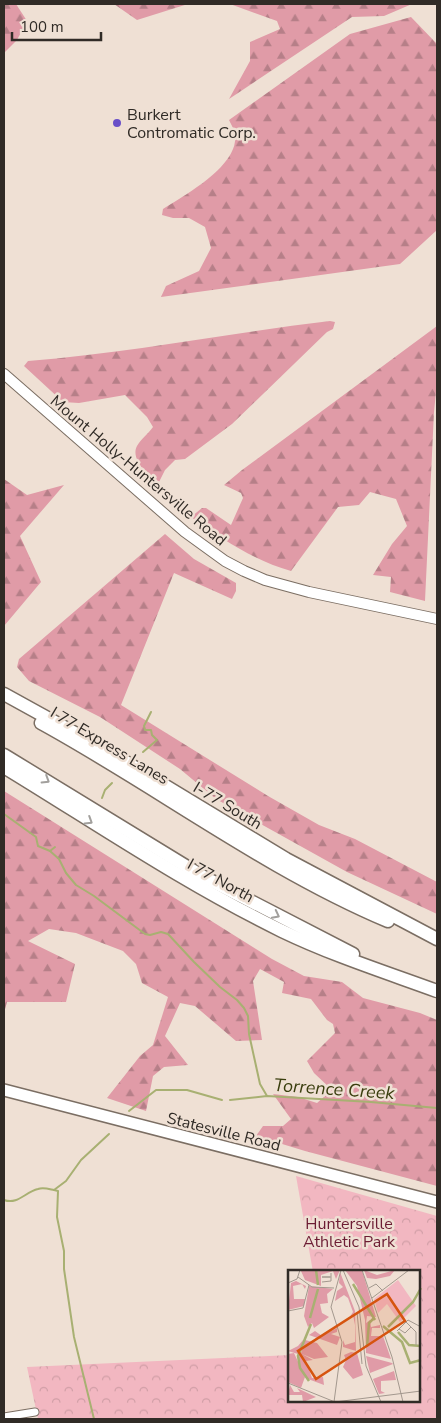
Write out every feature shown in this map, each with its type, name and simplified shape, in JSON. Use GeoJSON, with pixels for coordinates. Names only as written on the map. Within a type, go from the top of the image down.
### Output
{"type":"FeatureCollection","features":[{"type":"Feature","properties":{"kind":"highway","name":"I-77 South"},"geometry":{"type":"LineString","coordinates":[[4,694],[111,753],[308,871],[437,940]]}},
{"type":"Feature","properties":{"kind":"highway","name":"I 77 Express Lanes"},"geometry":{"type":"LineString","coordinates":[[4,704],[78,744],[252,851],[310,883],[369,913],[437,940]]}},
{"type":"Feature","properties":{"kind":"highway"},"geometry":{"type":"LineString","coordinates":[[4,755],[202,876],[259,907],[404,979]]}},
{"type":"Feature","properties":{"kind":"highway","name":"I 77 North"},"geometry":{"type":"LineString","coordinates":[[4,767],[148,857],[225,902],[320,949],[437,991]]}},
{"type":"Feature","properties":{"kind":"main road","name":"Mount Holly-Huntersville Road"},"geometry":{"type":"LineString","coordinates":[[4,374],[185,532],[205,548],[235,567],[254,576],[286,586],[437,619]]}},
{"type":"Feature","properties":{"kind":"main road","name":"Statesville Road"},"geometry":{"type":"LineString","coordinates":[[4,1090],[437,1202]]}},
{"type":"Feature","properties":{"kind":"street"},"geometry":{"type":"LineString","coordinates":[[4,1417],[35,1412]]}},
{"type":"Feature","properties":{"kind":"green space"},"geometry":{"type":"Polygon","coordinates":[[[4,4],[16,4],[27,21],[17,40],[4,53],[4,4]]]}},
{"type":"Feature","properties":{"kind":"green space"},"geometry":{"type":"Polygon","coordinates":[[[114,4],[188,4],[137,20],[114,4]]]}},
{"type":"Feature","properties":{"kind":"green space"},"geometry":{"type":"Polygon","coordinates":[[[230,4],[412,4],[384,16],[352,17],[229,99],[250,61],[250,42],[280,29],[277,21],[230,4]]]}},
{"type":"Feature","properties":{"kind":"green space"},"geometry":{"type":"Polygon","coordinates":[[[411,17],[437,44],[437,230],[400,264],[161,297],[166,286],[199,271],[211,248],[205,227],[189,218],[173,218],[162,215],[163,209],[202,183],[221,167],[228,158],[234,147],[236,134],[229,120],[350,34],[411,17]]]}},
{"type":"Feature","properties":{"kind":"green space"},"geometry":{"type":"Polygon","coordinates":[[[330,321],[335,322],[333,329],[327,332],[232,424],[185,459],[175,460],[165,470],[159,482],[141,467],[135,451],[140,441],[153,427],[147,417],[125,395],[79,403],[63,402],[24,366],[28,361],[104,353],[330,321]]]}},
{"type":"Feature","properties":{"kind":"green space"},"geometry":{"type":"Polygon","coordinates":[[[437,326],[437,382],[425,601],[390,592],[391,577],[373,575],[392,544],[407,526],[396,499],[370,492],[359,505],[338,507],[291,571],[252,555],[191,517],[202,508],[206,508],[231,525],[243,498],[241,493],[224,485],[437,326]]]}},
{"type":"Feature","properties":{"kind":"green space"},"geometry":{"type":"Polygon","coordinates":[[[4,479],[27,495],[64,485],[20,536],[41,582],[4,626],[4,479]]]}},
{"type":"Feature","properties":{"kind":"green space"},"geometry":{"type":"Polygon","coordinates":[[[165,534],[194,559],[236,583],[236,591],[232,599],[174,573],[121,705],[268,796],[319,825],[355,839],[437,882],[437,914],[347,872],[216,799],[180,769],[100,717],[29,681],[17,667],[19,659],[165,534]]]}},
{"type":"Feature","properties":{"kind":"green space"},"geometry":{"type":"Polygon","coordinates":[[[4,791],[272,959],[304,976],[342,982],[363,998],[420,1013],[437,1020],[437,1186],[256,1136],[263,1126],[283,1126],[291,1119],[273,1094],[298,1097],[317,1103],[332,1090],[314,1073],[307,1061],[335,1033],[333,1024],[327,1020],[311,999],[282,993],[284,982],[260,969],[253,981],[262,1040],[236,1041],[195,1006],[180,1003],[165,1036],[188,1065],[164,1067],[153,1076],[146,1111],[107,1098],[140,1056],[153,1045],[168,997],[142,983],[136,964],[123,951],[76,933],[49,929],[28,941],[75,964],[66,1002],[7,1002],[4,1013],[4,791]]]}},
{"type":"Feature","properties":{"kind":"green space","name":"Huntersville Athletic Park"},"geometry":{"type":"Polygon","coordinates":[[[296,1176],[437,1216],[437,1419],[38,1419],[27,1367],[288,1355],[288,1403],[421,1403],[421,1270],[313,1270],[296,1176]]]}},
{"type":"Feature","properties":{"kind":"waterway"},"geometry":{"type":"LineString","coordinates":[[143,752],[157,740],[152,735],[151,730],[145,730],[144,726],[151,712]]}},
{"type":"Feature","properties":{"kind":"waterway"},"geometry":{"type":"LineString","coordinates":[[102,798],[105,790],[112,783]]}},
{"type":"Feature","properties":{"kind":"waterway"},"geometry":{"type":"LineString","coordinates":[[4,814],[36,837],[38,846],[50,851],[59,859],[66,873],[76,885],[145,934],[150,935],[161,932],[168,934],[220,987],[237,1000],[248,1016],[249,1034],[260,1084],[267,1096]]}},
{"type":"Feature","properties":{"kind":"waterway"},"geometry":{"type":"LineString","coordinates":[[50,851],[55,847]]}},
{"type":"Feature","properties":{"kind":"waterway","name":"Torrence Creek"},"geometry":{"type":"LineString","coordinates":[[129,1111],[156,1090],[187,1090],[222,1100]]}},
{"type":"Feature","properties":{"kind":"waterway","name":"Torrence Creek"},"geometry":{"type":"LineString","coordinates":[[230,1100],[267,1096],[437,1108]]}},
{"type":"Feature","properties":{"kind":"waterway","name":"Torrence Creek"},"geometry":{"type":"LineString","coordinates":[[4,1200],[17,1200],[40,1188],[54,1190],[66,1181],[81,1160],[109,1134]]}},
{"type":"Feature","properties":{"kind":"waterway"},"geometry":{"type":"LineString","coordinates":[[54,1190],[58,1191],[57,1217],[64,1251],[64,1269],[74,1337],[94,1419]]}},
{"type":"Feature","properties":{"kind":"place","name":"Burkert Contromatic Corp."},"geometry":{"type":"Point","coordinates":[117,123]}}]}
